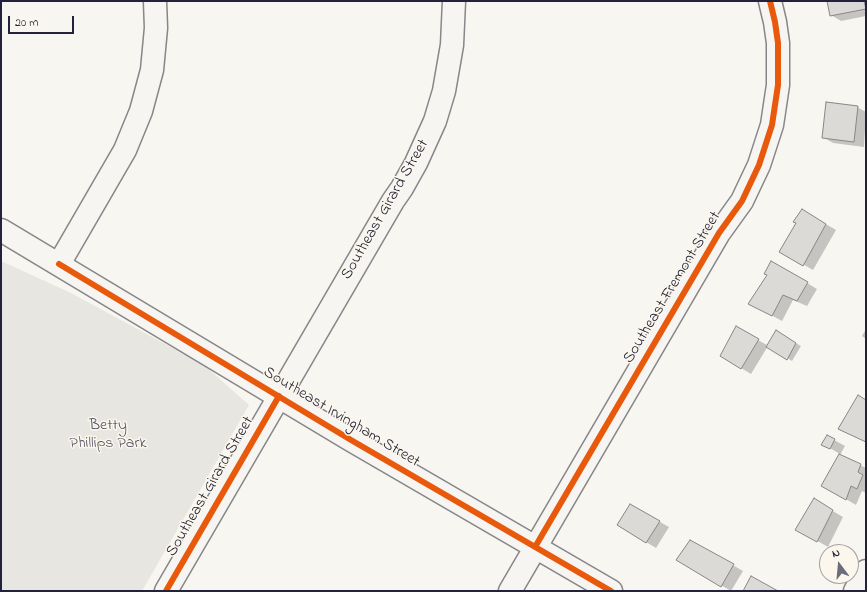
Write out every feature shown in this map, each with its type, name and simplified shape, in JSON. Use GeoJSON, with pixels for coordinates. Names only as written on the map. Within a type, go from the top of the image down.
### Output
{"type":"FeatureCollection","features":[{"type":"Feature","properties":{"kind":"street"},"geometry":{"type":"LineString","coordinates":[[59,264],[125,150],[141,112],[152,70],[156,28],[155,1]]}},
{"type":"Feature","properties":{"kind":"street","name":"Southeast Girard Street"},"geometry":{"type":"LineString","coordinates":[[166,591],[416,163],[435,121],[444,90],[452,45],[454,1]]}},
{"type":"Feature","properties":{"kind":"street","name":"Southeast Fremont Street"},"geometry":{"type":"LineString","coordinates":[[510,591],[719,234],[742,201],[760,165],[772,126],[778,85],[778,43],[770,1]]}},
{"type":"Feature","properties":{"kind":"street","name":"Southeast Irvingham Street"},"geometry":{"type":"LineString","coordinates":[[1,230],[351,440],[611,591]]}},
{"type":"Feature","properties":{"kind":"street"},"geometry":{"type":"LineString","coordinates":[[855,591],[866,571]]}},
{"type":"Feature","properties":{"kind":"green space","name":"Betty Phillips Park"},"geometry":{"type":"Polygon","coordinates":[[[1,261],[71,293],[204,365],[249,405],[142,591],[1,591],[1,261]]]}},
{"type":"Feature","properties":{"kind":"building"},"geometry":{"type":"Polygon","coordinates":[[[827,1],[864,1],[866,9],[830,16],[827,1]]]}},
{"type":"Feature","properties":{"kind":"building"},"geometry":{"type":"Polygon","coordinates":[[[826,102],[858,106],[854,142],[822,138],[826,102]]]}},
{"type":"Feature","properties":{"kind":"building"},"geometry":{"type":"Polygon","coordinates":[[[802,209],[826,224],[803,266],[779,252],[796,223],[793,222],[802,209]]]}},
{"type":"Feature","properties":{"kind":"building"},"geometry":{"type":"Polygon","coordinates":[[[771,261],[808,282],[797,301],[783,295],[772,316],[748,304],[767,275],[764,274],[771,261]]]}},
{"type":"Feature","properties":{"kind":"building"},"geometry":{"type":"Polygon","coordinates":[[[736,326],[759,339],[741,369],[720,356],[736,326]]]}},
{"type":"Feature","properties":{"kind":"building"},"geometry":{"type":"Polygon","coordinates":[[[776,330],[796,343],[787,360],[766,347],[776,330]]]}},
{"type":"Feature","properties":{"kind":"building"},"geometry":{"type":"Polygon","coordinates":[[[858,395],[866,400],[866,442],[838,429],[858,395]]]}},
{"type":"Feature","properties":{"kind":"building"},"geometry":{"type":"Polygon","coordinates":[[[827,435],[835,439],[830,449],[821,445],[827,435]]]}},
{"type":"Feature","properties":{"kind":"building"},"geometry":{"type":"Polygon","coordinates":[[[839,454],[861,464],[858,472],[863,475],[857,489],[851,486],[846,500],[821,486],[839,454]]]}},
{"type":"Feature","properties":{"kind":"building"},"geometry":{"type":"Polygon","coordinates":[[[814,498],[833,510],[817,542],[795,530],[814,498]]]}},
{"type":"Feature","properties":{"kind":"building"},"geometry":{"type":"Polygon","coordinates":[[[630,504],[660,521],[646,543],[617,525],[630,504]]]}},
{"type":"Feature","properties":{"kind":"building"},"geometry":{"type":"Polygon","coordinates":[[[690,540],[734,564],[721,587],[676,560],[690,540]]]}},
{"type":"Feature","properties":{"kind":"building"},"geometry":{"type":"Polygon","coordinates":[[[751,576],[778,591],[743,591],[751,576]]]}},
{"type":"Feature","properties":{"kind":"cycle path"},"geometry":{"type":"LineString","coordinates":[[535,547],[719,233],[742,201],[759,165],[772,125],[778,85],[778,43],[770,1]]}},
{"type":"Feature","properties":{"kind":"cycle path"},"geometry":{"type":"LineString","coordinates":[[59,264],[351,440],[611,591]]}},
{"type":"Feature","properties":{"kind":"cycle path"},"geometry":{"type":"LineString","coordinates":[[166,591],[279,396]]}}]}
